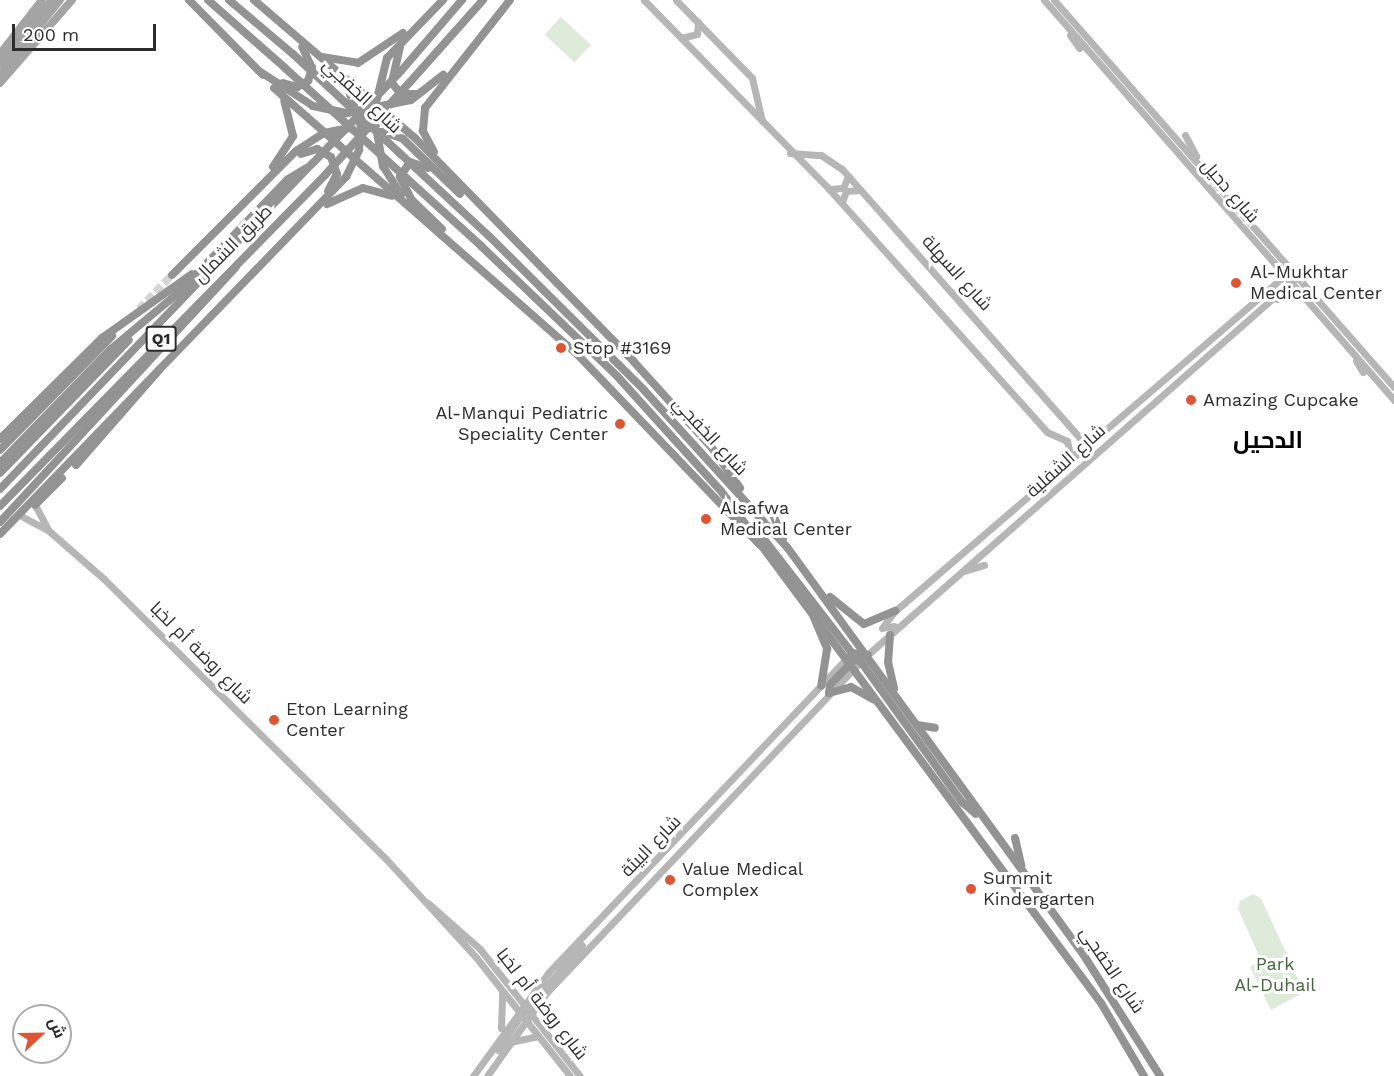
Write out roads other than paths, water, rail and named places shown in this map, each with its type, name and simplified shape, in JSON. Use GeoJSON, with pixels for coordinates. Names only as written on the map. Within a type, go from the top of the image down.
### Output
{"type":"FeatureCollection","features":[{"type":"Feature","properties":{"kind":"highway"},"geometry":{"type":"LineString","coordinates":[[189,0],[259,71],[289,110],[293,131],[269,176]]}},
{"type":"Feature","properties":{"kind":"highway","name":"شارع الخفجي"},"geometry":{"type":"LineString","coordinates":[[208,0],[482,246],[617,376],[721,491],[812,610],[854,660],[882,706],[1101,1003],[1144,1076]]}},
{"type":"Feature","properties":{"kind":"highway","name":"شارع الخفجي"},"geometry":{"type":"LineString","coordinates":[[229,0],[293,54],[586,329],[787,547],[868,655],[1106,988],[1160,1076]]}},
{"type":"Feature","properties":{"kind":"highway"},"geometry":{"type":"LineString","coordinates":[[254,0],[301,45],[408,131],[712,448],[747,502]]}},
{"type":"Feature","properties":{"kind":"highway"},"geometry":{"type":"LineString","coordinates":[[301,45],[332,62],[353,64],[413,26],[443,0]]}},
{"type":"Feature","properties":{"kind":"highway","name":"طريق الشمال"},"geometry":{"type":"LineString","coordinates":[[0,489],[401,71],[462,0]]}},
{"type":"Feature","properties":{"kind":"highway","name":"طريق الشمال"},"geometry":{"type":"LineString","coordinates":[[0,506],[325,175],[483,0]]}},
{"type":"Feature","properties":{"kind":"highway"},"geometry":{"type":"LineString","coordinates":[[494,223],[433,151],[422,124],[428,103],[510,0]]}},
{"type":"Feature","properties":{"kind":"highway"},"geometry":{"type":"LineString","coordinates":[[413,26],[395,57],[391,80],[405,95],[429,89]]}},
{"type":"Feature","properties":{"kind":"highway"},"geometry":{"type":"LineString","coordinates":[[413,26],[381,69],[376,127],[388,178],[430,226]]}},
{"type":"Feature","properties":{"kind":"highway"},"geometry":{"type":"LineString","coordinates":[[259,71],[290,87],[303,85],[312,68],[301,45]]}},
{"type":"Feature","properties":{"kind":"highway"},"geometry":{"type":"LineString","coordinates":[[259,71],[313,106],[359,113],[411,100],[429,89],[469,49]]}},
{"type":"Feature","properties":{"kind":"highway"},"geometry":{"type":"LineString","coordinates":[[0,534],[162,365],[310,217],[355,162],[361,127],[359,113],[344,79]]}},
{"type":"Feature","properties":{"kind":"highway"},"geometry":{"type":"LineString","coordinates":[[273,88],[355,162],[468,258],[610,387],[749,539],[764,548]]}},
{"type":"Feature","properties":{"kind":"highway"},"geometry":{"type":"LineString","coordinates":[[172,275],[269,176],[324,133],[361,127],[376,127],[403,139],[494,223]]}},
{"type":"Feature","properties":{"kind":"highway"},"geometry":{"type":"LineString","coordinates":[[269,176],[309,149],[331,157],[335,179],[310,217]]}},
{"type":"Feature","properties":{"kind":"highway"},"geometry":{"type":"LineString","coordinates":[[444,178],[414,161],[400,174],[411,199],[468,258]]}},
{"type":"Feature","properties":{"kind":"highway"},"geometry":{"type":"LineString","coordinates":[[0,463],[111,349],[198,272],[287,180],[312,165]]}},
{"type":"Feature","properties":{"kind":"highway"},"geometry":{"type":"LineString","coordinates":[[310,217],[358,188],[402,201]]}},
{"type":"Feature","properties":{"kind":"highway"},"geometry":{"type":"LineString","coordinates":[[184,273],[189,259]]}},
{"type":"Feature","properties":{"kind":"highway"},"geometry":{"type":"LineString","coordinates":[[0,522],[229,280],[238,262]]}},
{"type":"Feature","properties":{"kind":"highway"},"geometry":{"type":"LineString","coordinates":[[0,439],[102,338],[198,272]]}},
{"type":"Feature","properties":{"kind":"highway"},"geometry":{"type":"LineString","coordinates":[[0,450],[115,333]]}},
{"type":"Feature","properties":{"kind":"highway"},"geometry":{"type":"LineString","coordinates":[[0,473],[133,336]]}},
{"type":"Feature","properties":{"kind":"highway"},"geometry":{"type":"LineString","coordinates":[[0,543],[23,517],[120,421],[162,365]]}},
{"type":"Feature","properties":{"kind":"highway"},"geometry":{"type":"LineString","coordinates":[[590,377],[610,387]]}},
{"type":"Feature","properties":{"kind":"highway"},"geometry":{"type":"LineString","coordinates":[[48,483],[100,414]]}},
{"type":"Feature","properties":{"kind":"highway"},"geometry":{"type":"LineString","coordinates":[[0,480],[55,415]]}},
{"type":"Feature","properties":{"kind":"highway"},"geometry":{"type":"LineString","coordinates":[[721,491],[962,802],[986,822]]}},
{"type":"Feature","properties":{"kind":"highway"},"geometry":{"type":"LineString","coordinates":[[774,517],[787,547]]}},
{"type":"Feature","properties":{"kind":"highway"},"geometry":{"type":"LineString","coordinates":[[817,585],[859,622],[874,623],[895,611]]}},
{"type":"Feature","properties":{"kind":"highway"},"geometry":{"type":"LineString","coordinates":[[812,610],[827,649],[821,686]]}},
{"type":"Feature","properties":{"kind":"highway"},"geometry":{"type":"LineString","coordinates":[[890,635],[888,662],[897,697]]}},
{"type":"Feature","properties":{"kind":"highway"},"geometry":{"type":"LineString","coordinates":[[860,645],[854,660],[830,685],[829,693],[856,688],[882,706]]}},
{"type":"Feature","properties":{"kind":"highway"},"geometry":{"type":"LineString","coordinates":[[854,660],[868,655]]}},
{"type":"Feature","properties":{"kind":"highway"},"geometry":{"type":"LineString","coordinates":[[917,724],[935,728]]}},
{"type":"Feature","properties":{"kind":"highway"},"geometry":{"type":"LineString","coordinates":[[1015,838],[1021,869]]}},
{"type":"Feature","properties":{"kind":"main road"},"geometry":{"type":"LineString","coordinates":[[0,54],[49,4],[60,0]]}},
{"type":"Feature","properties":{"kind":"main road"},"geometry":{"type":"LineString","coordinates":[[0,82],[72,0]]}},
{"type":"Feature","properties":{"kind":"main road"},"geometry":{"type":"LineString","coordinates":[[0,63],[49,4]]}},
{"type":"Feature","properties":{"kind":"main road"},"geometry":{"type":"LineString","coordinates":[[0,74],[49,4]]}},
{"type":"Feature","properties":{"kind":"street","name":"شارع السهلة"},"geometry":{"type":"LineString","coordinates":[[644,0],[790,153],[829,189],[1047,432],[1064,438]]}},
{"type":"Feature","properties":{"kind":"street","name":"شارع السهلة"},"geometry":{"type":"LineString","coordinates":[[676,0],[752,78],[763,123]]}},
{"type":"Feature","properties":{"kind":"street","name":"شارع دحيل"},"geometry":{"type":"LineString","coordinates":[[1054,0],[1394,387]]}},
{"type":"Feature","properties":{"kind":"street"},"geometry":{"type":"LineString","coordinates":[[1045,1],[1079,48]]}},
{"type":"Feature","properties":{"kind":"street","name":"شارع دحيل"},"geometry":{"type":"LineString","coordinates":[[1045,1],[1394,400]]}},
{"type":"Feature","properties":{"kind":"street"},"geometry":{"type":"LineString","coordinates":[[681,38],[697,34],[698,22]]}},
{"type":"Feature","properties":{"kind":"street"},"geometry":{"type":"LineString","coordinates":[[1185,135],[1201,167]]}},
{"type":"Feature","properties":{"kind":"street","name":"شارع السهلة"},"geometry":{"type":"LineString","coordinates":[[790,153],[821,155],[848,176],[1069,425],[1087,440]]}},
{"type":"Feature","properties":{"kind":"street"},"geometry":{"type":"LineString","coordinates":[[829,189],[843,188],[848,176]]}},
{"type":"Feature","properties":{"kind":"street"},"geometry":{"type":"LineString","coordinates":[[842,203],[846,191],[863,191]]}},
{"type":"Feature","properties":{"kind":"street"},"geometry":{"type":"LineString","coordinates":[[1206,195],[1221,203]]}},
{"type":"Feature","properties":{"kind":"street"},"geometry":{"type":"LineString","coordinates":[[1257,301],[1275,279],[1272,261]]}},
{"type":"Feature","properties":{"kind":"street","name":"شارع الشفلية"},"geometry":{"type":"LineString","coordinates":[[895,611],[1291,270]]}},
{"type":"Feature","properties":{"kind":"street","name":"شارع الشفلية"},"geometry":{"type":"LineString","coordinates":[[868,655],[1297,277]]}},
{"type":"Feature","properties":{"kind":"street"},"geometry":{"type":"LineString","coordinates":[[1265,306],[1300,292]]}},
{"type":"Feature","properties":{"kind":"street"},"geometry":{"type":"LineString","coordinates":[[1313,306],[1320,322]]}},
{"type":"Feature","properties":{"kind":"street"},"geometry":{"type":"LineString","coordinates":[[1251,327],[1256,314]]}},
{"type":"Feature","properties":{"kind":"street"},"geometry":{"type":"LineString","coordinates":[[1208,336],[1232,323]]}},
{"type":"Feature","properties":{"kind":"street"},"geometry":{"type":"LineString","coordinates":[[1343,341],[1363,372]]}},
{"type":"Feature","properties":{"kind":"street","name":"شارع الشفلية"},"geometry":{"type":"LineString","coordinates":[[1040,488],[1087,440],[1119,420]]}},
{"type":"Feature","properties":{"kind":"street"},"geometry":{"type":"LineString","coordinates":[[1067,458],[1064,438],[1069,425]]}},
{"type":"Feature","properties":{"kind":"street","name":"شارع روضة أم لخبا"},"geometry":{"type":"LineString","coordinates":[[35,505],[50,531],[428,903],[470,939],[580,1076]]}},
{"type":"Feature","properties":{"kind":"street","name":"شارع روضة أم لخبا"},"geometry":{"type":"LineString","coordinates":[[23,517],[50,531]]}},
{"type":"Feature","properties":{"kind":"street"},"geometry":{"type":"LineString","coordinates":[[962,572],[984,566]]}},
{"type":"Feature","properties":{"kind":"street"},"geometry":{"type":"LineString","coordinates":[[895,611],[884,623],[885,631],[920,607]]}},
{"type":"Feature","properties":{"kind":"street","name":"شارع البيئة"},"geometry":{"type":"LineString","coordinates":[[486,1076],[508,1043],[527,1008],[535,987],[821,686],[854,660]]}},
{"type":"Feature","properties":{"kind":"street","name":"شارع البيئة"},"geometry":{"type":"LineString","coordinates":[[473,1076],[498,1036],[527,1008],[542,999],[829,693]]}},
{"type":"Feature","properties":{"kind":"street","name":"شارع روضة أم لخبا"},"geometry":{"type":"LineString","coordinates":[[428,903],[499,985],[570,1076]]}},
{"type":"Feature","properties":{"kind":"street"},"geometry":{"type":"LineString","coordinates":[[527,1008],[598,923]]}},
{"type":"Feature","properties":{"kind":"street"},"geometry":{"type":"LineString","coordinates":[[498,1036],[504,1012],[499,985]]}},
{"type":"Feature","properties":{"kind":"street"},"geometry":{"type":"LineString","coordinates":[[512,990],[535,987]]}},
{"type":"Feature","properties":{"kind":"street"},"geometry":{"type":"LineString","coordinates":[[542,999],[547,1034]]}},
{"type":"Feature","properties":{"kind":"street"},"geometry":{"type":"LineString","coordinates":[[481,1076],[522,1015]]}},
{"type":"Feature","properties":{"kind":"street"},"geometry":{"type":"LineString","coordinates":[[508,1043],[538,1036]]}},
{"type":"Feature","properties":{"kind":"tunnel"},"geometry":{"type":"LineString","coordinates":[[139,309],[172,275]]}},
{"type":"Feature","properties":{"kind":"place","name":"Al-Mukhtar Medical Center"},"geometry":{"type":"Point","coordinates":[1236,283]}},
{"type":"Feature","properties":{"kind":"place","name":"Stop #3169"},"geometry":{"type":"Point","coordinates":[561,348]}},
{"type":"Feature","properties":{"kind":"place","name":"Amazing Cupcake"},"geometry":{"type":"Point","coordinates":[1191,400]}},
{"type":"Feature","properties":{"kind":"place","name":"Al-Manqui Pediatric Speciality Center"},"geometry":{"type":"Point","coordinates":[620,424]}},
{"type":"Feature","properties":{"kind":"place","name":"Alsafwa Medical Center"},"geometry":{"type":"Point","coordinates":[706,519]}},
{"type":"Feature","properties":{"kind":"place","name":"Eton Learning Center"},"geometry":{"type":"Point","coordinates":[274,720]}},
{"type":"Feature","properties":{"kind":"place","name":"Value Medical Complex"},"geometry":{"type":"Point","coordinates":[670,880]}},
{"type":"Feature","properties":{"kind":"place","name":"Summit Kindergarten"},"geometry":{"type":"Point","coordinates":[971,889]}},
{"type":"Feature","properties":{"kind":"district","name":"الدحيل"},"geometry":{"type":"Point","coordinates":[1268,441]}},
{"type":"Feature","properties":{"kind":"park label","name":"Park Al-Duhail"},"geometry":{"type":"Point","coordinates":[1275,975]}}]}
